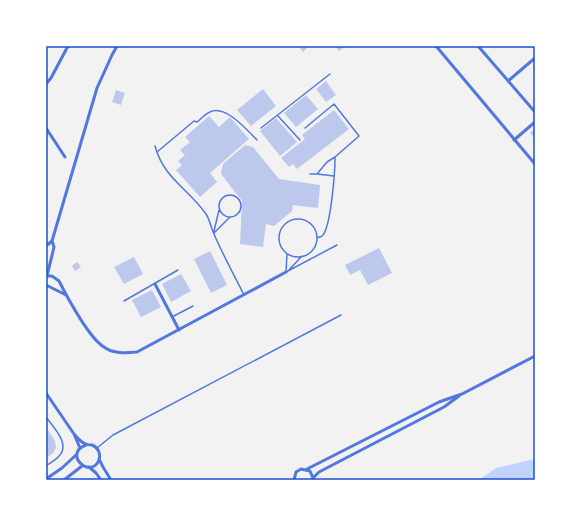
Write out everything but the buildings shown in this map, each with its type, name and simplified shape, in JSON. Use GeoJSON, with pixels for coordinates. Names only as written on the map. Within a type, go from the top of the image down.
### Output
{"type":"FeatureCollection","features":[{"type":"Feature","properties":{"kind":"street"},"geometry":{"type":"LineString","coordinates":[[46,84],[51,78],[68,46]]}},
{"type":"Feature","properties":{"kind":"street"},"geometry":{"type":"LineString","coordinates":[[46,246],[52,240],[97,88],[117,46]]}},
{"type":"Feature","properties":{"kind":"street"},"geometry":{"type":"LineString","coordinates":[[436,46],[535,164]]}},
{"type":"Feature","properties":{"kind":"street"},"geometry":{"type":"LineString","coordinates":[[478,46],[535,112]]}},
{"type":"Feature","properties":{"kind":"street"},"geometry":{"type":"LineString","coordinates":[[508,81],[535,58]]}},
{"type":"Feature","properties":{"kind":"street"},"geometry":{"type":"LineString","coordinates":[[514,140],[535,122]]}},
{"type":"Feature","properties":{"kind":"street"},"geometry":{"type":"LineString","coordinates":[[46,128],[65,157]]}},
{"type":"Feature","properties":{"kind":"street"},"geometry":{"type":"LineString","coordinates":[[52,240],[54,246],[46,284],[67,296]]}},
{"type":"Feature","properties":{"kind":"street"},"geometry":{"type":"LineString","coordinates":[[47,275],[52,276],[59,281],[93,336],[104,348],[120,353],[137,352],[286,272]]}},
{"type":"Feature","properties":{"kind":"street"},"geometry":{"type":"LineString","coordinates":[[155,284],[179,330]]}},
{"type":"Feature","properties":{"kind":"street"},"geometry":{"type":"LineString","coordinates":[[288,480],[294,479],[298,470],[307,469],[440,402],[462,394],[535,356]]}},
{"type":"Feature","properties":{"kind":"street"},"geometry":{"type":"LineString","coordinates":[[313,479],[319,472],[444,407],[462,394]]}},
{"type":"Feature","properties":{"kind":"street"},"geometry":{"type":"LineString","coordinates":[[47,396],[74,434],[86,445]]}},
{"type":"Feature","properties":{"kind":"street"},"geometry":{"type":"LineString","coordinates":[[74,434],[80,448]]}},
{"type":"Feature","properties":{"kind":"street"},"geometry":{"type":"LineString","coordinates":[[46,479],[62,468],[77,454],[80,448],[86,445],[94,446],[99,451],[99,459],[102,467],[110,480]]}},
{"type":"Feature","properties":{"kind":"street"},"geometry":{"type":"LineString","coordinates":[[77,454],[78,461],[82,466],[89,468],[96,473],[101,480]]}},
{"type":"Feature","properties":{"kind":"street"},"geometry":{"type":"LineString","coordinates":[[89,468],[95,465],[99,459]]}},
{"type":"Feature","properties":{"kind":"street"},"geometry":{"type":"LineString","coordinates":[[64,480],[82,466]]}},
{"type":"Feature","properties":{"kind":"street"},"geometry":{"type":"LineString","coordinates":[[307,469],[312,473],[313,479]]}},
{"type":"Feature","properties":{"kind":"lane"},"geometry":{"type":"LineString","coordinates":[[261,128],[330,74]]}},
{"type":"Feature","properties":{"kind":"lane"},"geometry":{"type":"LineString","coordinates":[[305,128],[334,104],[360,136],[327,162],[317,174]]}},
{"type":"Feature","properties":{"kind":"lane"},"geometry":{"type":"LineString","coordinates":[[157,152],[194,121],[197,122],[211,111],[218,110],[226,113],[240,123],[257,140]]}},
{"type":"Feature","properties":{"kind":"lane"},"geometry":{"type":"LineString","coordinates":[[278,116],[300,140]]}},
{"type":"Feature","properties":{"kind":"lane"},"geometry":{"type":"LineString","coordinates":[[155,146],[160,161],[167,172],[195,200],[207,215],[214,233],[244,295]]}},
{"type":"Feature","properties":{"kind":"lane"},"geometry":{"type":"LineString","coordinates":[[316,238],[323,236],[329,218],[335,157]]}},
{"type":"Feature","properties":{"kind":"lane"},"geometry":{"type":"LineString","coordinates":[[310,174],[334,176]]}},
{"type":"Feature","properties":{"kind":"lane"},"geometry":{"type":"LineString","coordinates":[[232,195],[238,198],[241,204],[236,215],[230,217],[214,233],[219,202],[225,196],[232,195]]}},
{"type":"Feature","properties":{"kind":"lane"},"geometry":{"type":"LineString","coordinates":[[219,209],[225,216],[230,217]]}},
{"type":"Feature","properties":{"kind":"lane"},"geometry":{"type":"LineString","coordinates":[[286,272],[302,256],[309,253],[316,244],[315,230],[305,220],[297,219],[287,222],[280,232],[279,237],[280,244],[287,253],[295,256],[302,256]]}},
{"type":"Feature","properties":{"kind":"lane"},"geometry":{"type":"LineString","coordinates":[[286,272],[337,245]]}},
{"type":"Feature","properties":{"kind":"lane"},"geometry":{"type":"LineString","coordinates":[[286,272],[287,253]]}},
{"type":"Feature","properties":{"kind":"lane"},"geometry":{"type":"LineString","coordinates":[[124,301],[178,270]]}},
{"type":"Feature","properties":{"kind":"lane"},"geometry":{"type":"LineString","coordinates":[[172,317],[193,306]]}},
{"type":"Feature","properties":{"kind":"lane"},"geometry":{"type":"LineString","coordinates":[[96,448],[113,435],[341,315]]}},
{"type":"Feature","properties":{"kind":"lane"},"geometry":{"type":"LineString","coordinates":[[46,417],[63,441],[64,446],[60,456],[46,466]]}},
{"type":"Feature","properties":{"kind":"water"},"geometry":{"type":"Polygon","coordinates":[[[535,459],[535,480],[479,480],[496,468],[535,459]]]}}]}
